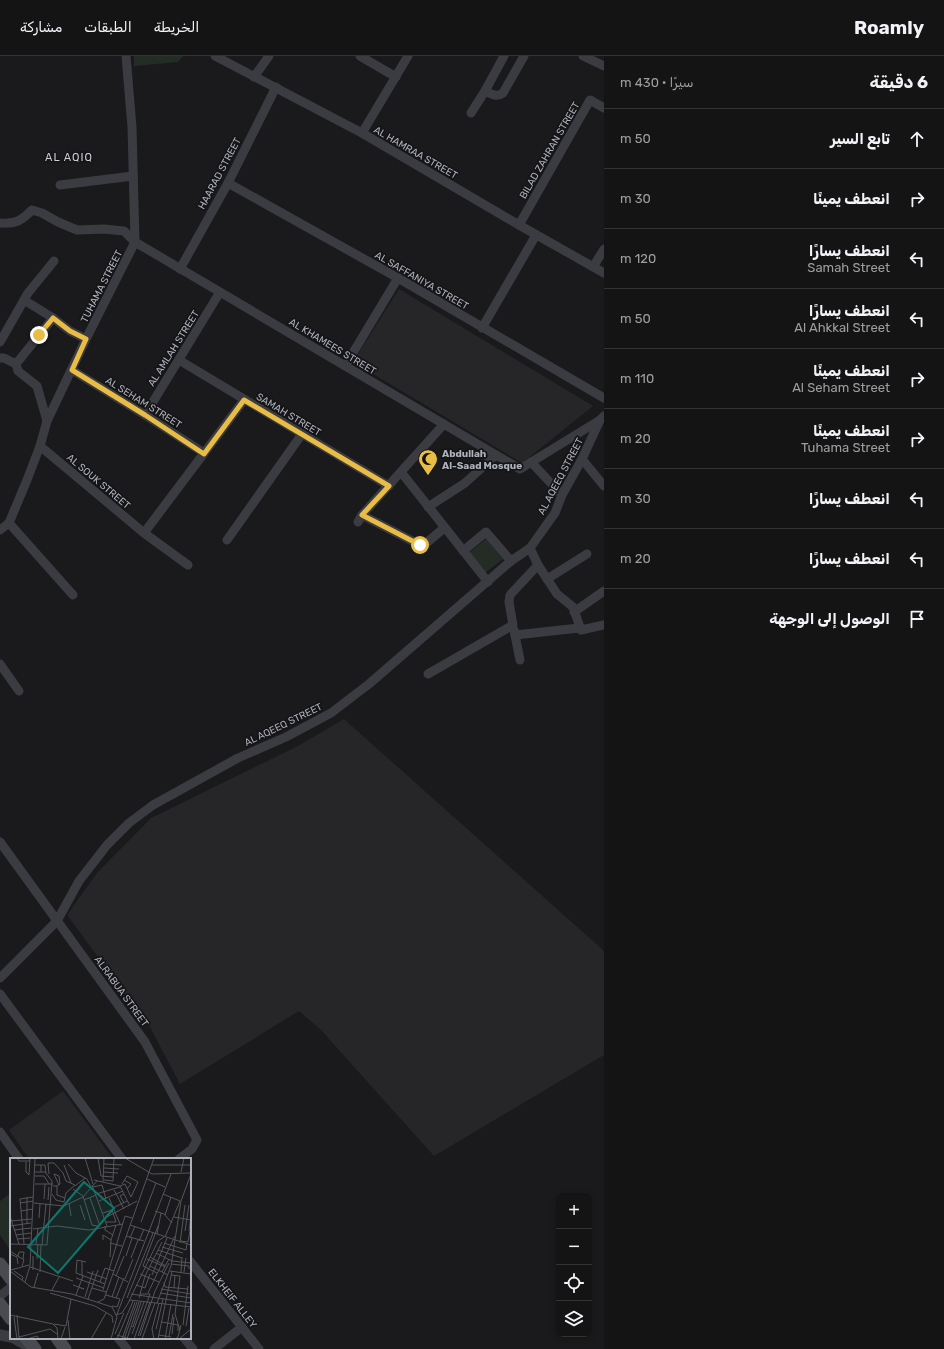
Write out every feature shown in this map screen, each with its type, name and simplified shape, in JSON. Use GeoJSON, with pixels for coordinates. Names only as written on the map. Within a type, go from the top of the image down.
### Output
{"type":"FeatureCollection","features":[{"type":"Feature","properties":{"kind":"main road"},"geometry":{"type":"LineString","coordinates":[[0,1264],[10,1278]]}},
{"type":"Feature","properties":{"kind":"main road"},"geometry":{"type":"LineString","coordinates":[[0,1304],[10,1318]]}},
{"type":"Feature","properties":{"kind":"main road"},"geometry":{"type":"LineString","coordinates":[[27,1339],[34,1349]]}},
{"type":"Feature","properties":{"kind":"main road"},"geometry":{"type":"LineString","coordinates":[[57,1339],[65,1349]]}},
{"type":"Feature","properties":{"kind":"street","name":"TUHAMA STREET"},"geometry":{"type":"LineString","coordinates":[[0,530],[9,523],[28,480],[47,421],[135,242],[132,127],[126,56]]}},
{"type":"Feature","properties":{"kind":"street","name":"AL HAMRAA STREET"},"geometry":{"type":"LineString","coordinates":[[215,56],[362,133],[604,273]]}},
{"type":"Feature","properties":{"kind":"street"},"geometry":{"type":"LineString","coordinates":[[254,77],[269,56]]}},
{"type":"Feature","properties":{"kind":"street"},"geometry":{"type":"LineString","coordinates":[[360,56],[396,77]]}},
{"type":"Feature","properties":{"kind":"street"},"geometry":{"type":"LineString","coordinates":[[362,133],[408,56]]}},
{"type":"Feature","properties":{"kind":"street"},"geometry":{"type":"LineString","coordinates":[[471,112],[486,91],[504,56]]}},
{"type":"Feature","properties":{"kind":"street"},"geometry":{"type":"LineString","coordinates":[[486,91],[499,96],[524,56]]}},
{"type":"Feature","properties":{"kind":"street"},"geometry":{"type":"LineString","coordinates":[[588,57],[604,66]]}},
{"type":"Feature","properties":{"kind":"street","name":"HAARAD STREET"},"geometry":{"type":"LineString","coordinates":[[180,269],[228,183],[276,87]]}},
{"type":"Feature","properties":{"kind":"street","name":"BILAD ZAHRAN STREET"},"geometry":{"type":"LineString","coordinates":[[519,225],[590,100],[604,108]]}},
{"type":"Feature","properties":{"kind":"street"},"geometry":{"type":"LineString","coordinates":[[60,185],[133,176]]}},
{"type":"Feature","properties":{"kind":"street","name":"AL SAFFANIYA STREET"},"geometry":{"type":"LineString","coordinates":[[228,183],[398,278],[604,398]]}},
{"type":"Feature","properties":{"kind":"street","name":"AL KHAMEES STREET"},"geometry":{"type":"LineString","coordinates":[[0,223],[22,220],[32,210],[42,213],[77,230],[104,229],[124,231],[135,242],[520,469],[531,462]]}},
{"type":"Feature","properties":{"kind":"street"},"geometry":{"type":"LineString","coordinates":[[482,328],[536,235]]}},
{"type":"Feature","properties":{"kind":"street"},"geometry":{"type":"LineString","coordinates":[[593,267],[604,249]]}},
{"type":"Feature","properties":{"kind":"street"},"geometry":{"type":"LineString","coordinates":[[0,342],[24,300],[54,261]]}},
{"type":"Feature","properties":{"kind":"street"},"geometry":{"type":"LineString","coordinates":[[345,366],[398,278]]}},
{"type":"Feature","properties":{"kind":"street","name":"AL AMLAH STREET"},"geometry":{"type":"LineString","coordinates":[[145,415],[220,292]]}},
{"type":"Feature","properties":{"kind":"street"},"geometry":{"type":"LineString","coordinates":[[24,300],[53,318],[70,331],[86,339]]}},
{"type":"Feature","properties":{"kind":"street"},"geometry":{"type":"LineString","coordinates":[[16,364],[53,318]]}},
{"type":"Feature","properties":{"kind":"street"},"geometry":{"type":"LineString","coordinates":[[0,358],[4,358],[16,364],[18,371],[37,386],[47,421]]}},
{"type":"Feature","properties":{"kind":"street","name":"SAMAH STREET"},"geometry":{"type":"LineString","coordinates":[[179,360],[389,486]]}},
{"type":"Feature","properties":{"kind":"street","name":"AL SEHAM STREET"},"geometry":{"type":"LineString","coordinates":[[72,370],[145,415],[204,454]]}},
{"type":"Feature","properties":{"kind":"street"},"geometry":{"type":"LineString","coordinates":[[144,533],[244,400]]}},
{"type":"Feature","properties":{"kind":"street"},"geometry":{"type":"LineString","coordinates":[[562,495],[531,462],[602,418]]}},
{"type":"Feature","properties":{"kind":"street","name":"AL AQEEQ STREET"},"geometry":{"type":"LineString","coordinates":[[0,978],[57,921],[79,881],[107,845],[129,823],[153,805],[238,758],[286,737],[331,713],[369,684],[511,561],[530,548],[555,513],[562,495],[602,418]]}},
{"type":"Feature","properties":{"kind":"street"},"geometry":{"type":"LineString","coordinates":[[444,424],[360,518],[420,545],[424,545],[444,528]]}},
{"type":"Feature","properties":{"kind":"street"},"geometry":{"type":"LineString","coordinates":[[227,540],[302,434]]}},
{"type":"Feature","properties":{"kind":"street","name":"AL SOUK STREET"},"geometry":{"type":"LineString","coordinates":[[40,446],[144,533],[188,565]]}},
{"type":"Feature","properties":{"kind":"street"},"geometry":{"type":"LineString","coordinates":[[428,507],[465,483],[496,455]]}},
{"type":"Feature","properties":{"kind":"street"},"geometry":{"type":"LineString","coordinates":[[582,459],[604,486]]}},
{"type":"Feature","properties":{"kind":"street"},"geometry":{"type":"LineString","coordinates":[[401,472],[488,582]]}},
{"type":"Feature","properties":{"kind":"street"},"geometry":{"type":"LineString","coordinates":[[9,523],[73,596]]}},
{"type":"Feature","properties":{"kind":"street"},"geometry":{"type":"LineString","coordinates":[[463,551],[486,532],[511,561]]}},
{"type":"Feature","properties":{"kind":"street"},"geometry":{"type":"LineString","coordinates":[[530,548],[538,566],[547,579],[561,598],[570,604],[579,628]]}},
{"type":"Feature","properties":{"kind":"street"},"geometry":{"type":"LineString","coordinates":[[547,579],[587,554]]}},
{"type":"Feature","properties":{"kind":"street"},"geometry":{"type":"LineString","coordinates":[[520,660],[509,602],[510,595],[538,566]]}},
{"type":"Feature","properties":{"kind":"street"},"geometry":{"type":"LineString","coordinates":[[574,612],[604,591]]}},
{"type":"Feature","properties":{"kind":"street"},"geometry":{"type":"LineString","coordinates":[[428,674],[513,625]]}},
{"type":"Feature","properties":{"kind":"street"},"geometry":{"type":"LineString","coordinates":[[515,635],[579,628],[583,630],[604,625]]}},
{"type":"Feature","properties":{"kind":"street"},"geometry":{"type":"LineString","coordinates":[[0,664],[19,691]]}},
{"type":"Feature","properties":{"kind":"street","name":"ALRABUA STREET"},"geometry":{"type":"LineString","coordinates":[[0,842],[145,1042],[197,1140],[192,1149],[180,1158]]}},
{"type":"Feature","properties":{"kind":"street"},"geometry":{"type":"LineString","coordinates":[[0,994],[121,1158]]}},
{"type":"Feature","properties":{"kind":"street"},"geometry":{"type":"LineString","coordinates":[[0,1132],[18,1158]]}},
{"type":"Feature","properties":{"kind":"street","name":"ELKHEIF ALLEY"},"geometry":{"type":"LineString","coordinates":[[191,1262],[259,1349]]}},
{"type":"Feature","properties":{"kind":"street"},"geometry":{"type":"LineString","coordinates":[[0,1296],[10,1288]]}},
{"type":"Feature","properties":{"kind":"street"},"geometry":{"type":"LineString","coordinates":[[214,1349],[242,1327]]}},
{"type":"Feature","properties":{"kind":"street"},"geometry":{"type":"LineString","coordinates":[[0,1335],[10,1337]]}},
{"type":"Feature","properties":{"kind":"street"},"geometry":{"type":"LineString","coordinates":[[16,1339],[34,1349]]}},
{"type":"Feature","properties":{"kind":"street"},"geometry":{"type":"LineString","coordinates":[[119,1339],[127,1349]]}},
{"type":"Feature","properties":{"kind":"street"},"geometry":{"type":"LineString","coordinates":[[185,1339],[193,1349]]}},
{"type":"Feature","properties":{"kind":"shaded area"},"geometry":{"type":"Polygon","coordinates":[[[134,56],[183,56],[178,62],[134,66],[134,56]]]}},
{"type":"Feature","properties":{"kind":"shaded area"},"geometry":{"type":"Polygon","coordinates":[[[399,289],[593,406],[522,463],[353,362],[399,289]]]}},
{"type":"Feature","properties":{"kind":"shaded area"},"geometry":{"type":"Polygon","coordinates":[[[486,539],[503,559],[485,573],[469,553],[486,539]]]}},
{"type":"Feature","properties":{"kind":"shaded area"},"geometry":{"type":"Polygon","coordinates":[[[344,719],[604,951],[604,1055],[434,1156],[321,1030],[299,1011],[180,1084],[150,1027],[67,915],[97,873],[151,818],[298,746],[344,719]]]}},
{"type":"Feature","properties":{"kind":"shaded area"},"geometry":{"type":"Polygon","coordinates":[[[63,1091],[112,1158],[28,1158],[9,1130],[63,1091]]]}},
{"type":"Feature","properties":{"kind":"shaded area"},"geometry":{"type":"Polygon","coordinates":[[[10,1194],[10,1250],[0,1235],[0,1201],[10,1194]]]}},
{"type":"Feature","properties":{"kind":"place","name":"Abdullah Al-Saad Mosque"},"geometry":{"type":"Point","coordinates":[428,476]}},
{"type":"Feature","properties":{"kind":"district","name":"AL AQIQ"},"geometry":{"type":"Point","coordinates":[69,157]}},
{"type":"Feature","properties":{"kind":"route"},"geometry":{"type":"LineString","coordinates":[[39,335],[53,318],[70,331],[86,339],[72,370],[145,415],[204,454],[244,400],[389,486],[362,515],[420,545]]}}]}
